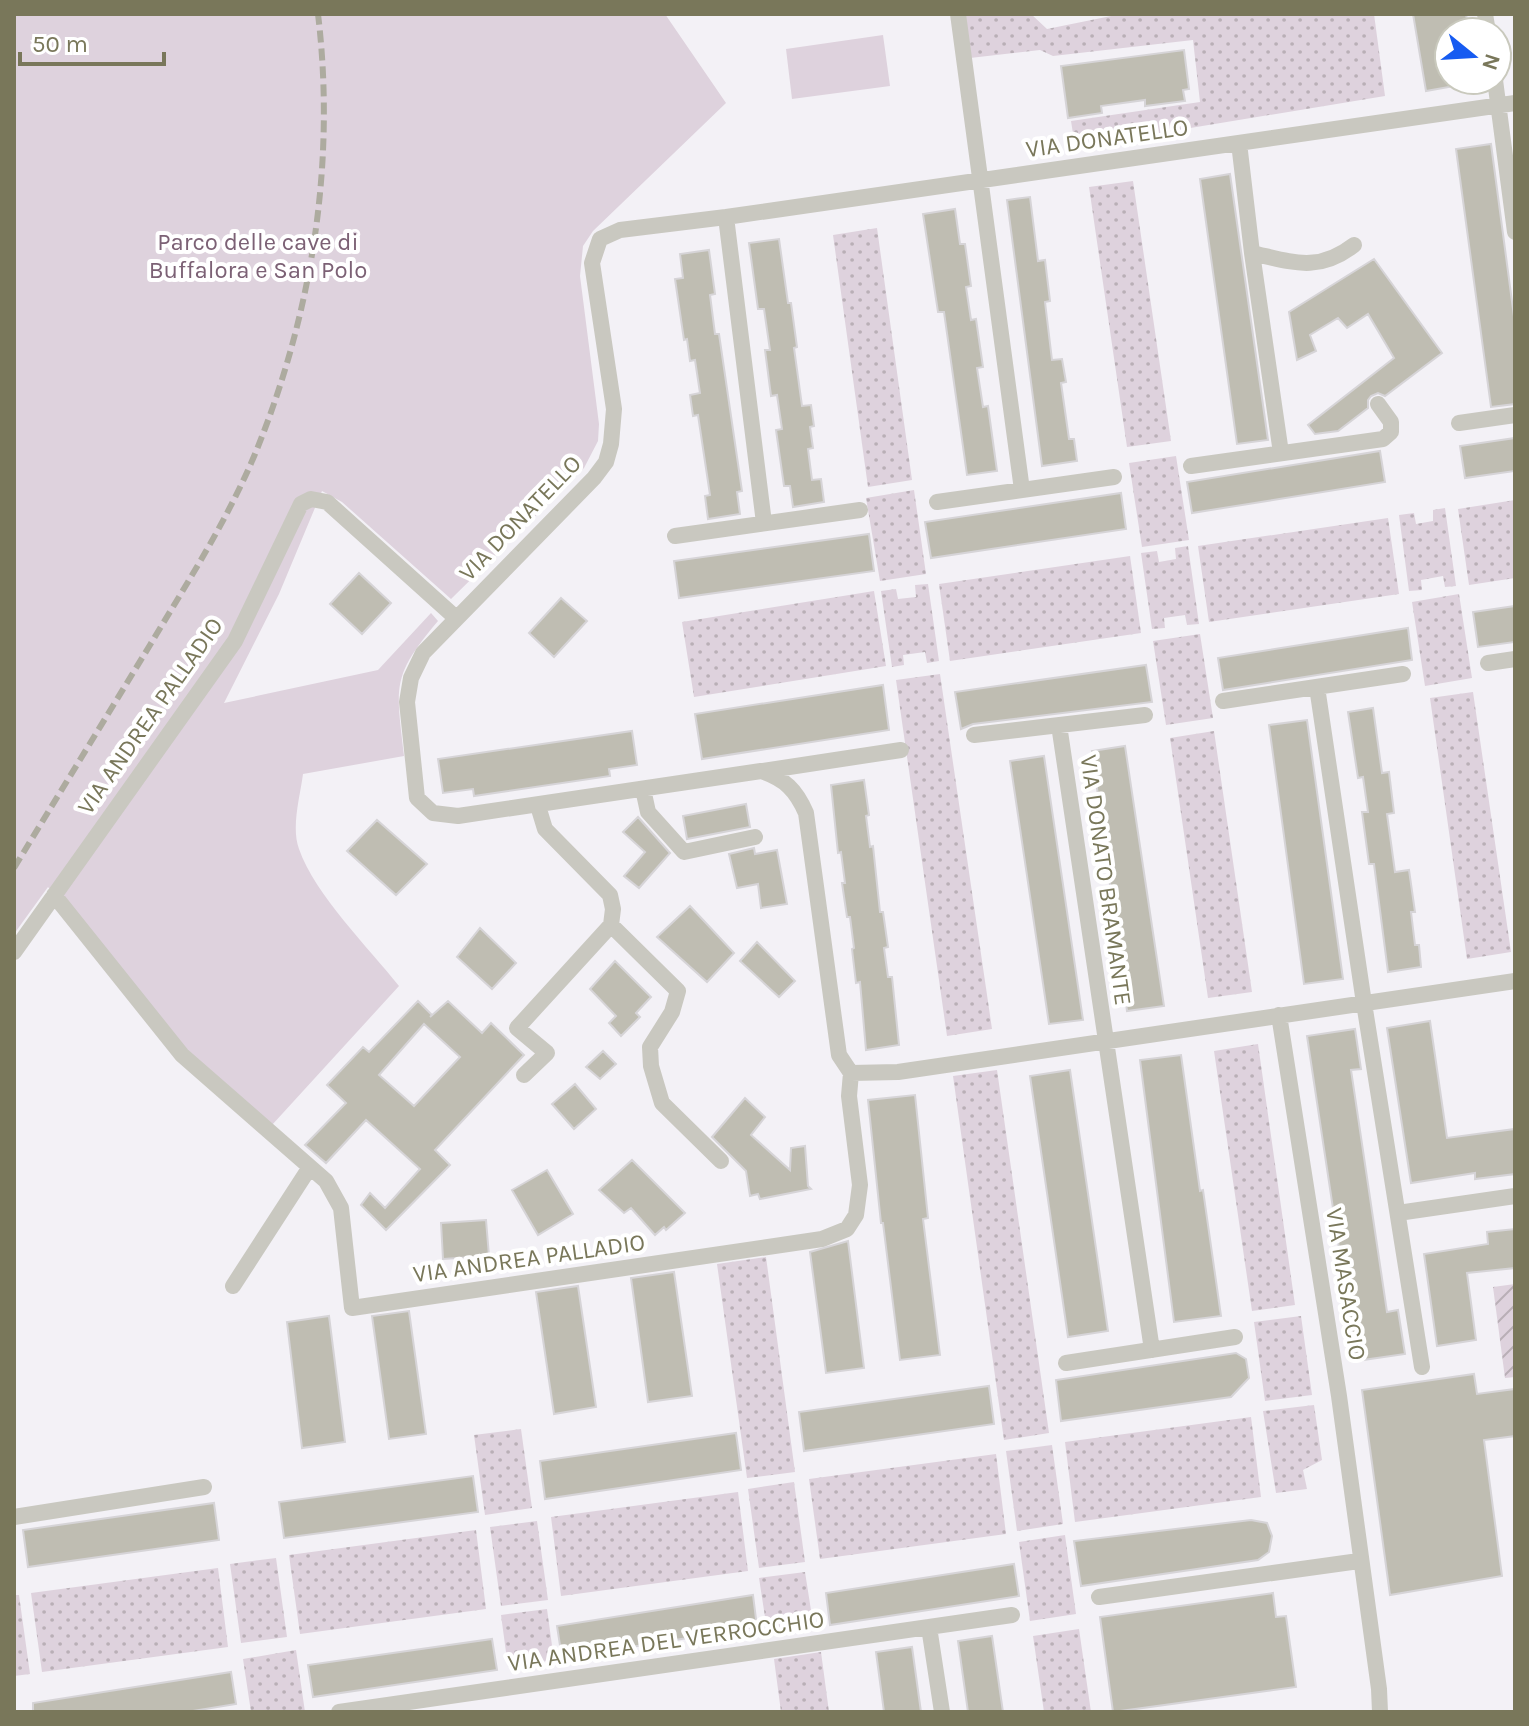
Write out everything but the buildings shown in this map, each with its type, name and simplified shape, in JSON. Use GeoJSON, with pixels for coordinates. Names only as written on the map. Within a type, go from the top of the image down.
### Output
{"type":"FeatureCollection","features":[{"type":"Feature","properties":{"kind":"street"},"geometry":{"type":"LineString","coordinates":[[958,14],[1022,490]]}},
{"type":"Feature","properties":{"kind":"street"},"geometry":{"type":"LineString","coordinates":[[1507,104],[1515,232]]}},
{"type":"Feature","properties":{"kind":"street","name":"VIA DONATELLO"},"geometry":{"type":"LineString","coordinates":[[538,806],[458,816],[433,813],[417,798],[407,702],[411,678],[423,653],[594,478],[606,462],[614,409],[592,263],[600,239],[620,230],[1507,104]]}},
{"type":"Feature","properties":{"kind":"street"},"geometry":{"type":"LineString","coordinates":[[1239,143],[1281,453]]}},
{"type":"Feature","properties":{"kind":"street"},"geometry":{"type":"LineString","coordinates":[[726,217],[764,523]]}},
{"type":"Feature","properties":{"kind":"street"},"geometry":{"type":"LineString","coordinates":[[1252,253],[1305,264],[1323,263],[1354,245]]}},
{"type":"Feature","properties":{"kind":"street"},"geometry":{"type":"LineString","coordinates":[[1191,466],[1383,439],[1391,432],[1391,422],[1378,404]]}},
{"type":"Feature","properties":{"kind":"street"},"geometry":{"type":"LineString","coordinates":[[1459,423],[1515,415]]}},
{"type":"Feature","properties":{"kind":"street"},"geometry":{"type":"LineString","coordinates":[[937,502],[1114,477]]}},
{"type":"Feature","properties":{"kind":"street","name":"VIA ANDREA PALLADIO"},"geometry":{"type":"LineString","coordinates":[[14,952],[235,641],[301,504],[311,499],[327,502],[456,618]]}},
{"type":"Feature","properties":{"kind":"street"},"geometry":{"type":"LineString","coordinates":[[675,536],[860,510]]}},
{"type":"Feature","properties":{"kind":"street"},"geometry":{"type":"LineString","coordinates":[[1488,663],[1515,659]]}},
{"type":"Feature","properties":{"kind":"street"},"geometry":{"type":"LineString","coordinates":[[1223,701],[1403,674]]}},
{"type":"Feature","properties":{"kind":"street"},"geometry":{"type":"LineString","coordinates":[[1317,687],[1422,1367]]}},
{"type":"Feature","properties":{"kind":"street","name":"VIA DONATO BRAMANTE"},"geometry":{"type":"LineString","coordinates":[[974,735],[1145,715]]}},
{"type":"Feature","properties":{"kind":"street","name":"VIA DONATO BRAMANTE"},"geometry":{"type":"LineString","coordinates":[[1059,725],[1152,1350]]}},
{"type":"Feature","properties":{"kind":"street"},"geometry":{"type":"LineString","coordinates":[[524,1075],[547,1053],[517,1028],[611,925],[613,909],[610,895],[545,829],[538,806],[901,750]]}},
{"type":"Feature","properties":{"kind":"street"},"geometry":{"type":"LineString","coordinates":[[761,771],[777,776],[790,785],[806,813],[839,1055],[851,1073]]}},
{"type":"Feature","properties":{"kind":"street"},"geometry":{"type":"LineString","coordinates":[[643,789],[648,812],[684,852],[755,837]]}},
{"type":"Feature","properties":{"kind":"street","name":"VIA ANDREA PALLADIO"},"geometry":{"type":"LineString","coordinates":[[54,895],[182,1055],[326,1181],[341,1208],[352,1308],[822,1239],[847,1229],[856,1215],[860,1185],[849,1096],[851,1073]]}},
{"type":"Feature","properties":{"kind":"street"},"geometry":{"type":"LineString","coordinates":[[611,925],[678,991],[672,1012],[650,1047],[656,1087],[662,1103],[721,1161]]}},
{"type":"Feature","properties":{"kind":"street","name":"VIA DONATO BRAMANTE"},"geometry":{"type":"LineString","coordinates":[[851,1073],[898,1072],[1515,981]]}},
{"type":"Feature","properties":{"kind":"street","name":"VIA MASACCIO"},"geometry":{"type":"LineString","coordinates":[[1279,1015],[1339,1396],[1380,1712]]}},
{"type":"Feature","properties":{"kind":"street"},"geometry":{"type":"LineString","coordinates":[[233,1286],[310,1167]]}},
{"type":"Feature","properties":{"kind":"street"},"geometry":{"type":"LineString","coordinates":[[1398,1213],[1515,1196]]}},
{"type":"Feature","properties":{"kind":"street"},"geometry":{"type":"LineString","coordinates":[[1066,1363],[1235,1337]]}},
{"type":"Feature","properties":{"kind":"street"},"geometry":{"type":"LineString","coordinates":[[14,1517],[204,1487]]}},
{"type":"Feature","properties":{"kind":"street"},"geometry":{"type":"LineString","coordinates":[[1099,1597],[1359,1561]]}},
{"type":"Feature","properties":{"kind":"street","name":"VIA ANDREA DEL VERROCCHIO"},"geometry":{"type":"LineString","coordinates":[[339,1712],[411,1707],[1012,1615]]}},
{"type":"Feature","properties":{"kind":"street"},"geometry":{"type":"LineString","coordinates":[[929,1627],[942,1712]]}},
{"type":"Feature","properties":{"kind":"green space","name":"Parco delle cave di Buffalora e San Polo"},"geometry":{"type":"Polygon","coordinates":[[[14,14],[665,14],[726,103],[593,231],[583,246],[580,276],[599,424],[598,441],[584,468],[451,599],[342,502],[322,491],[279,594],[224,703],[378,670],[431,613],[438,621],[412,656],[400,683],[399,713],[404,756],[303,774],[296,831],[307,867],[330,903],[399,986],[272,1125],[185,1052],[48,887],[14,934],[14,14]]]}},
{"type":"Feature","properties":{"kind":"green space"},"geometry":{"type":"Polygon","coordinates":[[[964,14],[1031,14],[1047,29],[1121,14],[1374,14],[1385,96],[1154,134],[1152,128],[1074,140],[1071,121],[1200,102],[1193,40],[1053,56],[1040,50],[970,58],[964,14]]]}},
{"type":"Feature","properties":{"kind":"green space"},"geometry":{"type":"Polygon","coordinates":[[[883,35],[890,86],[792,99],[786,49],[883,35]]]}},
{"type":"Feature","properties":{"kind":"green space"},"geometry":{"type":"Polygon","coordinates":[[[1133,181],[1171,441],[1127,447],[1089,187],[1133,181]]]}},
{"type":"Feature","properties":{"kind":"green space"},"geometry":{"type":"Polygon","coordinates":[[[877,228],[912,480],[868,487],[833,235],[877,228]]]}},
{"type":"Feature","properties":{"kind":"green space"},"geometry":{"type":"Polygon","coordinates":[[[1176,456],[1189,540],[1142,547],[1129,463],[1176,456]]]}},
{"type":"Feature","properties":{"kind":"green space"},"geometry":{"type":"Polygon","coordinates":[[[914,490],[926,574],[880,581],[866,498],[914,490]]]}},
{"type":"Feature","properties":{"kind":"green space"},"geometry":{"type":"Polygon","coordinates":[[[1515,500],[1515,578],[1469,585],[1458,509],[1515,500]]]}},
{"type":"Feature","properties":{"kind":"green space"},"geometry":{"type":"Polygon","coordinates":[[[1445,508],[1456,586],[1445,587],[1443,576],[1421,580],[1422,590],[1409,591],[1399,515],[1414,513],[1416,524],[1433,521],[1433,510],[1445,508]]]}},
{"type":"Feature","properties":{"kind":"green space"},"geometry":{"type":"Polygon","coordinates":[[[1388,518],[1399,594],[1209,622],[1198,546],[1388,518]]]}},
{"type":"Feature","properties":{"kind":"green space"},"geometry":{"type":"Polygon","coordinates":[[[1188,546],[1199,624],[1187,625],[1185,615],[1164,618],[1165,628],[1152,629],[1141,553],[1157,551],[1159,562],[1176,559],[1175,548],[1188,546]]]}},
{"type":"Feature","properties":{"kind":"green space"},"geometry":{"type":"Polygon","coordinates":[[[1130,556],[1141,633],[950,661],[939,584],[1130,556]]]}},
{"type":"Feature","properties":{"kind":"green space"},"geometry":{"type":"Polygon","coordinates":[[[928,584],[939,661],[927,663],[925,652],[903,655],[904,665],[892,667],[881,591],[896,589],[898,599],[916,597],[915,585],[928,584]]]}},
{"type":"Feature","properties":{"kind":"green space"},"geometry":{"type":"Polygon","coordinates":[[[874,591],[886,666],[694,697],[682,622],[874,591]]]}},
{"type":"Feature","properties":{"kind":"green space"},"geometry":{"type":"Polygon","coordinates":[[[1459,594],[1472,678],[1425,686],[1412,602],[1459,594]]]}},
{"type":"Feature","properties":{"kind":"green space"},"geometry":{"type":"Polygon","coordinates":[[[1200,634],[1213,718],[1166,725],[1153,641],[1200,634]]]}},
{"type":"Feature","properties":{"kind":"green space"},"geometry":{"type":"Polygon","coordinates":[[[940,674],[992,1029],[947,1036],[896,680],[940,674]]]}},
{"type":"Feature","properties":{"kind":"green space"},"geometry":{"type":"Polygon","coordinates":[[[1473,692],[1511,952],[1467,959],[1430,698],[1473,692]]]}},
{"type":"Feature","properties":{"kind":"green space"},"geometry":{"type":"Polygon","coordinates":[[[1214,731],[1252,992],[1208,998],[1170,738],[1214,731]]]}},
{"type":"Feature","properties":{"kind":"green space"},"geometry":{"type":"Polygon","coordinates":[[[1258,1044],[1295,1305],[1252,1311],[1214,1051],[1258,1044]]]}},
{"type":"Feature","properties":{"kind":"green space"},"geometry":{"type":"Polygon","coordinates":[[[997,1070],[1049,1433],[1004,1440],[953,1076],[997,1070]]]}},
{"type":"Feature","properties":{"kind":"green space"},"geometry":{"type":"Polygon","coordinates":[[[766,1257],[795,1472],[747,1478],[717,1264],[766,1257]]]}},
{"type":"Feature","properties":{"kind":"green space"},"geometry":{"type":"Polygon","coordinates":[[[1515,1284],[1515,1377],[1505,1378],[1493,1287],[1515,1284]]]}},
{"type":"Feature","properties":{"kind":"green space"},"geometry":{"type":"Polygon","coordinates":[[[1301,1316],[1312,1395],[1265,1401],[1254,1322],[1301,1316]]]}},
{"type":"Feature","properties":{"kind":"green space"},"geometry":{"type":"Polygon","coordinates":[[[1314,1405],[1322,1460],[1303,1470],[1307,1489],[1276,1493],[1263,1411],[1314,1405]]]}},
{"type":"Feature","properties":{"kind":"green space"},"geometry":{"type":"Polygon","coordinates":[[[1251,1417],[1261,1497],[1075,1522],[1065,1442],[1251,1417]]]}},
{"type":"Feature","properties":{"kind":"green space"},"geometry":{"type":"Polygon","coordinates":[[[521,1429],[532,1508],[485,1515],[474,1435],[521,1429]]]}},
{"type":"Feature","properties":{"kind":"green space"},"geometry":{"type":"Polygon","coordinates":[[[1052,1445],[1063,1524],[1017,1531],[1006,1451],[1052,1445]]]}},
{"type":"Feature","properties":{"kind":"green space"},"geometry":{"type":"Polygon","coordinates":[[[996,1454],[1006,1534],[820,1559],[809,1479],[996,1454]]]}},
{"type":"Feature","properties":{"kind":"green space"},"geometry":{"type":"Polygon","coordinates":[[[794,1482],[805,1562],[759,1568],[748,1489],[794,1482]]]}},
{"type":"Feature","properties":{"kind":"green space"},"geometry":{"type":"Polygon","coordinates":[[[738,1492],[748,1571],[561,1596],[551,1517],[738,1492]]]}},
{"type":"Feature","properties":{"kind":"green space"},"geometry":{"type":"Polygon","coordinates":[[[537,1521],[548,1600],[501,1606],[490,1527],[537,1521]]]}},
{"type":"Feature","properties":{"kind":"green space"},"geometry":{"type":"Polygon","coordinates":[[[476,1530],[486,1609],[300,1634],[289,1555],[476,1530]]]}},
{"type":"Feature","properties":{"kind":"green space"},"geometry":{"type":"Polygon","coordinates":[[[1065,1535],[1076,1614],[1030,1621],[1019,1542],[1065,1535]]]}},
{"type":"Feature","properties":{"kind":"green space"},"geometry":{"type":"Polygon","coordinates":[[[276,1558],[287,1637],[241,1643],[230,1564],[276,1558]]]}},
{"type":"Feature","properties":{"kind":"green space"},"geometry":{"type":"Polygon","coordinates":[[[218,1568],[228,1647],[42,1672],[31,1593],[218,1568]]]}},
{"type":"Feature","properties":{"kind":"green space"},"geometry":{"type":"Polygon","coordinates":[[[805,1572],[813,1623],[767,1630],[759,1578],[805,1572]]]}},
{"type":"Feature","properties":{"kind":"green space"},"geometry":{"type":"Polygon","coordinates":[[[14,1595],[19,1595],[30,1674],[14,1676],[14,1595]]]}},
{"type":"Feature","properties":{"kind":"green space"},"geometry":{"type":"Polygon","coordinates":[[[547,1609],[554,1660],[508,1667],[501,1615],[547,1609]]]}},
{"type":"Feature","properties":{"kind":"green space"},"geometry":{"type":"Polygon","coordinates":[[[1079,1629],[1091,1712],[1044,1712],[1033,1636],[1079,1629]]]}},
{"type":"Feature","properties":{"kind":"green space"},"geometry":{"type":"Polygon","coordinates":[[[296,1650],[305,1712],[251,1712],[243,1659],[296,1650]]]}},
{"type":"Feature","properties":{"kind":"green space"},"geometry":{"type":"Polygon","coordinates":[[[821,1652],[829,1712],[781,1712],[774,1659],[821,1652]]]}},
{"type":"Feature","properties":{"kind":"railway"},"geometry":{"type":"LineString","coordinates":[[14,868],[219,528],[244,479],[275,401],[305,293],[315,238],[324,126],[318,14]]}}]}
